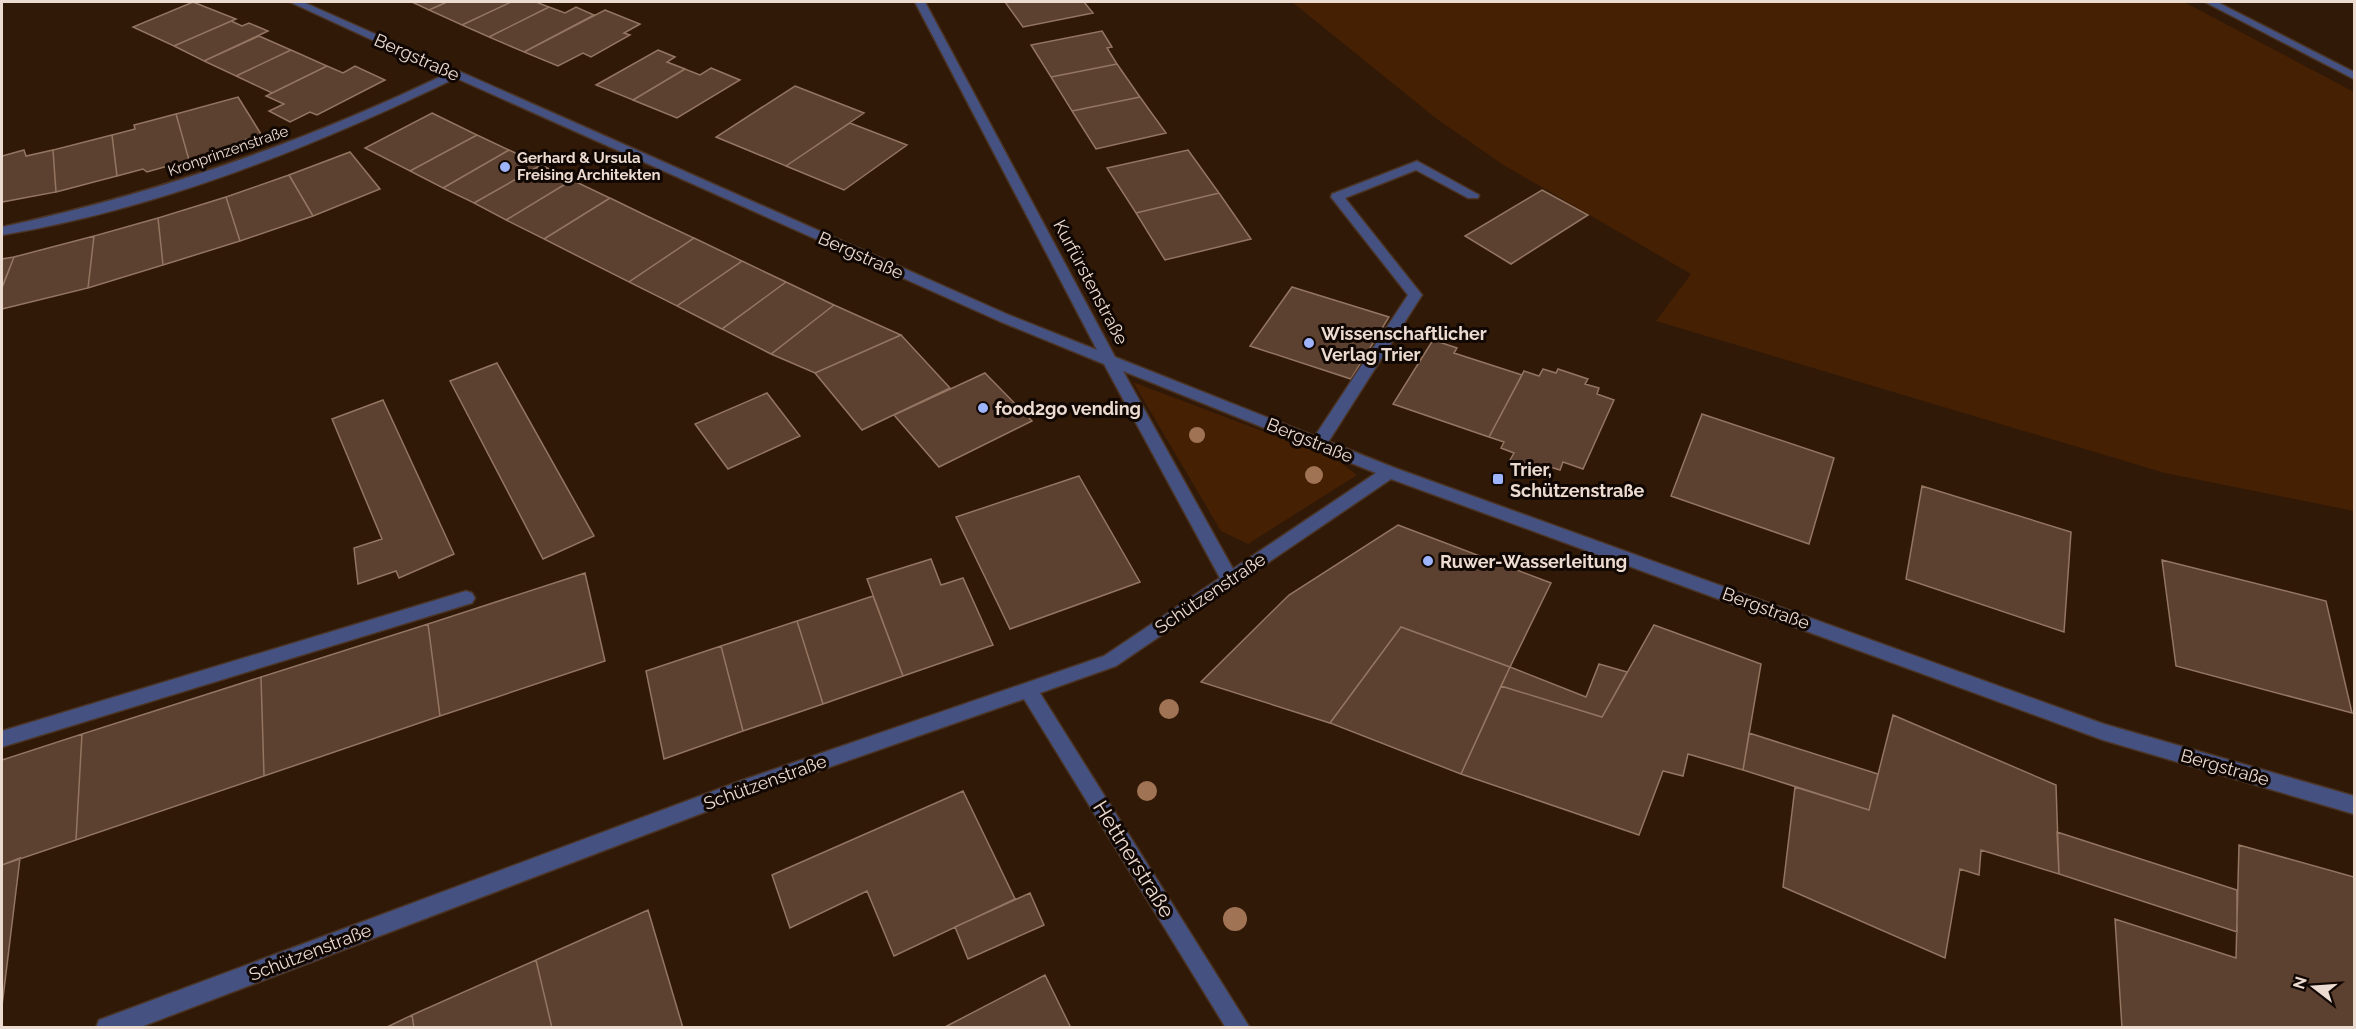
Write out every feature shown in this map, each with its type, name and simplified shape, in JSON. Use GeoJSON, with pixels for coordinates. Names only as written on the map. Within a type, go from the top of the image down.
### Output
{"type":"FeatureCollection","features":[{"type":"Feature","properties":{"kind":"street","name":"Bergstraße"},"geometry":{"type":"LineString","coordinates":[[295,2],[1004,318],[1389,472],[2103,732],[2355,805]]}},
{"type":"Feature","properties":{"kind":"street","name":"Kurfürstenstraße"},"geometry":{"type":"LineString","coordinates":[[920,2],[1109,359],[1230,580]]}},
{"type":"Feature","properties":{"kind":"street"},"geometry":{"type":"LineString","coordinates":[[2210,2],[2355,76]]}},
{"type":"Feature","properties":{"kind":"street","name":"Kronprinzenstraße"},"geometry":{"type":"LineString","coordinates":[[2,231],[70,216],[273,156],[345,126],[455,74]]}},
{"type":"Feature","properties":{"kind":"street"},"geometry":{"type":"LineString","coordinates":[[1318,443],[1415,295],[1336,197],[1417,165],[1473,195]]}},
{"type":"Feature","properties":{"kind":"street","name":"Schützenstraße"},"geometry":{"type":"LineString","coordinates":[[107,1028],[744,789],[1110,661],[1389,472]]}},
{"type":"Feature","properties":{"kind":"street"},"geometry":{"type":"LineString","coordinates":[[2,739],[466,598]]}},
{"type":"Feature","properties":{"kind":"street","name":"Hettnerstraße"},"geometry":{"type":"LineString","coordinates":[[1029,691],[1239,1028]]}},
{"type":"Feature","properties":{"kind":"shaded area"},"geometry":{"type":"Polygon","coordinates":[[[1292,2],[2184,2],[2354,92],[2354,511],[2165,473],[1656,321],[1691,274],[1502,164],[1437,119],[1292,2]]]}},
{"type":"Feature","properties":{"kind":"shaded area"},"geometry":{"type":"Polygon","coordinates":[[[1133,382],[1336,459],[1357,475],[1248,544],[1221,531],[1133,382]]]}},
{"type":"Feature","properties":{"kind":"building"},"geometry":{"type":"Polygon","coordinates":[[[193,2],[236,19],[174,46],[133,27],[193,2]]]}},
{"type":"Feature","properties":{"kind":"building"},"geometry":{"type":"Polygon","coordinates":[[[412,2],[447,2],[429,10],[412,2]]]}},
{"type":"Feature","properties":{"kind":"building"},"geometry":{"type":"Polygon","coordinates":[[[447,2],[511,2],[462,25],[429,10],[447,2]]]}},
{"type":"Feature","properties":{"kind":"building"},"geometry":{"type":"Polygon","coordinates":[[[511,2],[536,2],[549,7],[489,37],[462,25],[511,2]]]}},
{"type":"Feature","properties":{"kind":"building"},"geometry":{"type":"Polygon","coordinates":[[[1005,2],[1084,2],[1093,13],[1023,27],[1005,2]]]}},
{"type":"Feature","properties":{"kind":"building"},"geometry":{"type":"Polygon","coordinates":[[[549,7],[565,13],[576,7],[594,15],[524,52],[489,37],[549,7]]]}},
{"type":"Feature","properties":{"kind":"building"},"geometry":{"type":"Polygon","coordinates":[[[605,10],[640,24],[624,33],[630,35],[591,57],[583,53],[558,66],[524,52],[605,10]]]}},
{"type":"Feature","properties":{"kind":"building"},"geometry":{"type":"Polygon","coordinates":[[[231,21],[242,26],[249,23],[268,31],[204,61],[174,46],[231,21]]]}},
{"type":"Feature","properties":{"kind":"building"},"geometry":{"type":"Polygon","coordinates":[[[1102,31],[1112,47],[1107,48],[1117,64],[1051,77],[1031,45],[1102,31]]]}},
{"type":"Feature","properties":{"kind":"building"},"geometry":{"type":"Polygon","coordinates":[[[259,36],[291,50],[236,76],[204,61],[259,36]]]}},
{"type":"Feature","properties":{"kind":"building"},"geometry":{"type":"Polygon","coordinates":[[[291,50],[327,66],[272,93],[236,76],[291,50]]]}},
{"type":"Feature","properties":{"kind":"building"},"geometry":{"type":"Polygon","coordinates":[[[658,50],[675,57],[667,62],[685,69],[633,100],[596,85],[658,50]]]}},
{"type":"Feature","properties":{"kind":"building"},"geometry":{"type":"Polygon","coordinates":[[[1117,64],[1140,97],[1072,111],[1051,77],[1117,64]]]}},
{"type":"Feature","properties":{"kind":"building"},"geometry":{"type":"Polygon","coordinates":[[[327,66],[343,73],[355,66],[385,80],[317,115],[310,112],[290,122],[269,111],[284,104],[266,96],[327,66]]]}},
{"type":"Feature","properties":{"kind":"building"},"geometry":{"type":"Polygon","coordinates":[[[711,68],[740,80],[677,118],[633,100],[685,69],[700,75],[711,68]]]}},
{"type":"Feature","properties":{"kind":"building"},"geometry":{"type":"Polygon","coordinates":[[[795,86],[864,113],[786,166],[716,137],[795,86]]]}},
{"type":"Feature","properties":{"kind":"building"},"geometry":{"type":"Polygon","coordinates":[[[238,97],[261,134],[189,160],[176,114],[238,97]]]}},
{"type":"Feature","properties":{"kind":"building"},"geometry":{"type":"Polygon","coordinates":[[[1140,97],[1166,133],[1096,149],[1072,111],[1140,97]]]}},
{"type":"Feature","properties":{"kind":"building"},"geometry":{"type":"Polygon","coordinates":[[[432,113],[477,135],[410,171],[365,148],[432,113]]]}},
{"type":"Feature","properties":{"kind":"building"},"geometry":{"type":"Polygon","coordinates":[[[176,114],[189,160],[147,172],[143,169],[117,176],[112,135],[135,129],[134,125],[176,114]]]}},
{"type":"Feature","properties":{"kind":"building"},"geometry":{"type":"Polygon","coordinates":[[[850,123],[907,145],[844,190],[786,166],[850,123]]]}},
{"type":"Feature","properties":{"kind":"building"},"geometry":{"type":"Polygon","coordinates":[[[112,135],[117,176],[56,192],[53,150],[112,135]]]}},
{"type":"Feature","properties":{"kind":"building"},"geometry":{"type":"Polygon","coordinates":[[[477,135],[509,150],[443,188],[410,171],[477,135]]]}},
{"type":"Feature","properties":{"kind":"building"},"geometry":{"type":"Polygon","coordinates":[[[24,150],[26,156],[53,150],[56,192],[2,202],[2,156],[24,150]]]}},
{"type":"Feature","properties":{"kind":"building"},"geometry":{"type":"Polygon","coordinates":[[[509,150],[541,165],[474,203],[443,188],[509,150]]]}},
{"type":"Feature","properties":{"kind":"building"},"geometry":{"type":"Polygon","coordinates":[[[1188,150],[1219,193],[1136,213],[1107,168],[1188,150]]]}},
{"type":"Feature","properties":{"kind":"building"},"geometry":{"type":"Polygon","coordinates":[[[350,152],[380,189],[313,216],[289,175],[350,152]]]}},
{"type":"Feature","properties":{"kind":"building"},"geometry":{"type":"Polygon","coordinates":[[[541,165],[572,180],[506,220],[474,203],[541,165]]]}},
{"type":"Feature","properties":{"kind":"building"},"geometry":{"type":"Polygon","coordinates":[[[289,175],[313,216],[240,241],[226,197],[289,175]]]}},
{"type":"Feature","properties":{"kind":"building"},"geometry":{"type":"Polygon","coordinates":[[[572,180],[610,198],[544,239],[506,220],[572,180]]]}},
{"type":"Feature","properties":{"kind":"building"},"geometry":{"type":"Polygon","coordinates":[[[1542,190],[1588,215],[1511,264],[1465,236],[1542,190]]]}},
{"type":"Feature","properties":{"kind":"building"},"geometry":{"type":"Polygon","coordinates":[[[1219,193],[1251,239],[1165,260],[1136,213],[1219,193]]]}},
{"type":"Feature","properties":{"kind":"building"},"geometry":{"type":"Polygon","coordinates":[[[226,197],[240,241],[163,265],[158,218],[226,197]]]}},
{"type":"Feature","properties":{"kind":"building"},"geometry":{"type":"Polygon","coordinates":[[[610,198],[694,238],[629,282],[544,239],[610,198]]]}},
{"type":"Feature","properties":{"kind":"building"},"geometry":{"type":"Polygon","coordinates":[[[158,218],[163,265],[88,288],[94,236],[158,218]]]}},
{"type":"Feature","properties":{"kind":"building"},"geometry":{"type":"Polygon","coordinates":[[[94,236],[88,288],[2,309],[2,288],[14,257],[94,236]]]}},
{"type":"Feature","properties":{"kind":"building"},"geometry":{"type":"Polygon","coordinates":[[[694,238],[742,261],[677,306],[629,282],[694,238]]]}},
{"type":"Feature","properties":{"kind":"building"},"geometry":{"type":"Polygon","coordinates":[[[14,257],[2,287],[2,259],[14,257]]]}},
{"type":"Feature","properties":{"kind":"building"},"geometry":{"type":"Polygon","coordinates":[[[742,261],[786,282],[722,329],[677,306],[742,261]]]}},
{"type":"Feature","properties":{"kind":"building"},"geometry":{"type":"Polygon","coordinates":[[[786,282],[834,305],[771,354],[722,329],[786,282]]]}},
{"type":"Feature","properties":{"kind":"building"},"geometry":{"type":"Polygon","coordinates":[[[1292,287],[1389,317],[1351,379],[1250,346],[1292,287]]]}},
{"type":"Feature","properties":{"kind":"building"},"geometry":{"type":"Polygon","coordinates":[[[834,305],[901,335],[815,373],[771,354],[834,305]]]}},
{"type":"Feature","properties":{"kind":"building"},"geometry":{"type":"Polygon","coordinates":[[[901,335],[950,388],[862,430],[815,373],[901,335]]]}},
{"type":"Feature","properties":{"kind":"building"},"geometry":{"type":"Polygon","coordinates":[[[1433,340],[1457,348],[1454,353],[1522,375],[1489,437],[1393,404],[1433,340]]]}},
{"type":"Feature","properties":{"kind":"building"},"geometry":{"type":"Polygon","coordinates":[[[497,363],[594,536],[543,559],[450,381],[497,363]]]}},
{"type":"Feature","properties":{"kind":"building"},"geometry":{"type":"Polygon","coordinates":[[[1543,369],[1556,373],[1558,369],[1588,379],[1585,384],[1599,388],[1597,394],[1614,400],[1583,469],[1563,462],[1560,470],[1544,465],[1541,471],[1510,460],[1514,453],[1501,448],[1504,442],[1489,437],[1524,371],[1539,376],[1543,369]]]}},
{"type":"Feature","properties":{"kind":"building"},"geometry":{"type":"Polygon","coordinates":[[[985,373],[1032,421],[939,467],[894,415],[985,373]]]}},
{"type":"Feature","properties":{"kind":"building"},"geometry":{"type":"Polygon","coordinates":[[[767,393],[800,436],[728,469],[695,424],[767,393]]]}},
{"type":"Feature","properties":{"kind":"building"},"geometry":{"type":"Polygon","coordinates":[[[383,400],[454,554],[399,578],[396,571],[358,584],[354,548],[382,539],[332,419],[383,400]]]}},
{"type":"Feature","properties":{"kind":"building"},"geometry":{"type":"Polygon","coordinates":[[[1702,414],[1834,458],[1809,544],[1671,496],[1702,414]]]}},
{"type":"Feature","properties":{"kind":"building"},"geometry":{"type":"Polygon","coordinates":[[[1079,476],[1140,582],[1010,629],[956,517],[1079,476]]]}},
{"type":"Feature","properties":{"kind":"building"},"geometry":{"type":"Polygon","coordinates":[[[1922,486],[2071,532],[2064,632],[1906,579],[1922,486]]]}},
{"type":"Feature","properties":{"kind":"building"},"geometry":{"type":"Polygon","coordinates":[[[1398,525],[1551,583],[1510,667],[1401,627],[1330,723],[1201,682],[1289,595],[1398,525]]]}},
{"type":"Feature","properties":{"kind":"building"},"geometry":{"type":"Polygon","coordinates":[[[931,559],[941,585],[963,578],[993,645],[903,676],[867,579],[931,559]]]}},
{"type":"Feature","properties":{"kind":"building"},"geometry":{"type":"Polygon","coordinates":[[[2162,560],[2326,601],[2352,713],[2176,666],[2162,560]]]}},
{"type":"Feature","properties":{"kind":"building"},"geometry":{"type":"Polygon","coordinates":[[[585,573],[605,661],[440,716],[428,624],[585,573]]]}},
{"type":"Feature","properties":{"kind":"building"},"geometry":{"type":"Polygon","coordinates":[[[873,596],[903,676],[823,704],[797,621],[873,596]]]}},
{"type":"Feature","properties":{"kind":"building"},"geometry":{"type":"Polygon","coordinates":[[[797,621],[823,704],[743,731],[721,646],[797,621]]]}},
{"type":"Feature","properties":{"kind":"building"},"geometry":{"type":"Polygon","coordinates":[[[428,624],[440,716],[264,776],[261,677],[428,624]]]}},
{"type":"Feature","properties":{"kind":"building"},"geometry":{"type":"Polygon","coordinates":[[[1654,625],[1761,664],[1743,770],[1688,754],[1683,776],[1663,771],[1639,835],[1461,774],[1501,686],[1602,717],[1654,625]]]}},
{"type":"Feature","properties":{"kind":"building"},"geometry":{"type":"Polygon","coordinates":[[[1401,627],[1510,667],[1461,774],[1330,723],[1401,627]]]}},
{"type":"Feature","properties":{"kind":"building"},"geometry":{"type":"Polygon","coordinates":[[[721,646],[743,731],[664,759],[646,671],[721,646]]]}},
{"type":"Feature","properties":{"kind":"building"},"geometry":{"type":"Polygon","coordinates":[[[1599,664],[1627,672],[1602,717],[1501,686],[1510,667],[1586,697],[1599,664]]]}},
{"type":"Feature","properties":{"kind":"building"},"geometry":{"type":"Polygon","coordinates":[[[261,677],[264,776],[76,840],[82,734],[261,677]]]}},
{"type":"Feature","properties":{"kind":"building"},"geometry":{"type":"Polygon","coordinates":[[[1893,715],[2056,785],[2059,874],[1981,850],[1979,875],[1960,869],[1945,958],[1783,887],[1795,787],[1869,810],[1893,715]]]}},
{"type":"Feature","properties":{"kind":"building"},"geometry":{"type":"Polygon","coordinates":[[[1749,733],[1878,774],[1869,810],[1743,770],[1749,733]]]}},
{"type":"Feature","properties":{"kind":"building"},"geometry":{"type":"Polygon","coordinates":[[[82,734],[76,840],[2,865],[2,760],[82,734]]]}},
{"type":"Feature","properties":{"kind":"building"},"geometry":{"type":"Polygon","coordinates":[[[963,791],[1015,899],[894,956],[867,891],[790,928],[772,875],[963,791]]]}},
{"type":"Feature","properties":{"kind":"building"},"geometry":{"type":"Polygon","coordinates":[[[2057,832],[2237,890],[2237,932],[2059,874],[2057,832]]]}},
{"type":"Feature","properties":{"kind":"building"},"geometry":{"type":"Polygon","coordinates":[[[2239,845],[2354,877],[2354,1028],[2122,1028],[2115,919],[2236,958],[2239,845]]]}},
{"type":"Feature","properties":{"kind":"building"},"geometry":{"type":"Polygon","coordinates":[[[20,858],[2,1006],[2,865],[20,858]]]}},
{"type":"Feature","properties":{"kind":"building"},"geometry":{"type":"Polygon","coordinates":[[[1030,893],[1044,925],[968,959],[955,927],[1030,893]]]}},
{"type":"Feature","properties":{"kind":"building"},"geometry":{"type":"Polygon","coordinates":[[[648,910],[683,1028],[552,1028],[536,960],[648,910]]]}},
{"type":"Feature","properties":{"kind":"building"},"geometry":{"type":"Polygon","coordinates":[[[536,960],[552,1028],[414,1028],[412,1015],[536,960]]]}},
{"type":"Feature","properties":{"kind":"building"},"geometry":{"type":"Polygon","coordinates":[[[1045,975],[1071,1028],[943,1028],[1045,975]]]}},
{"type":"Feature","properties":{"kind":"building"},"geometry":{"type":"Polygon","coordinates":[[[412,1015],[414,1028],[385,1028],[412,1015]]]}},
{"type":"Feature","properties":{"kind":"place","name":"Gerhard & Ursula Freising Architekten"},"geometry":{"type":"Point","coordinates":[505,167]}},
{"type":"Feature","properties":{"kind":"place","name":"Wissenschaftlicher Verlag Trier"},"geometry":{"type":"Point","coordinates":[1309,343]}},
{"type":"Feature","properties":{"kind":"place","name":"food2go vending"},"geometry":{"type":"Point","coordinates":[983,408]}},
{"type":"Feature","properties":{"kind":"place","name":"Trier, Schützenstraße"},"geometry":{"type":"Point","coordinates":[1498,479]}},
{"type":"Feature","properties":{"kind":"place","name":"Ruwer-Wasserleitung"},"geometry":{"type":"Point","coordinates":[1428,561]}}]}
